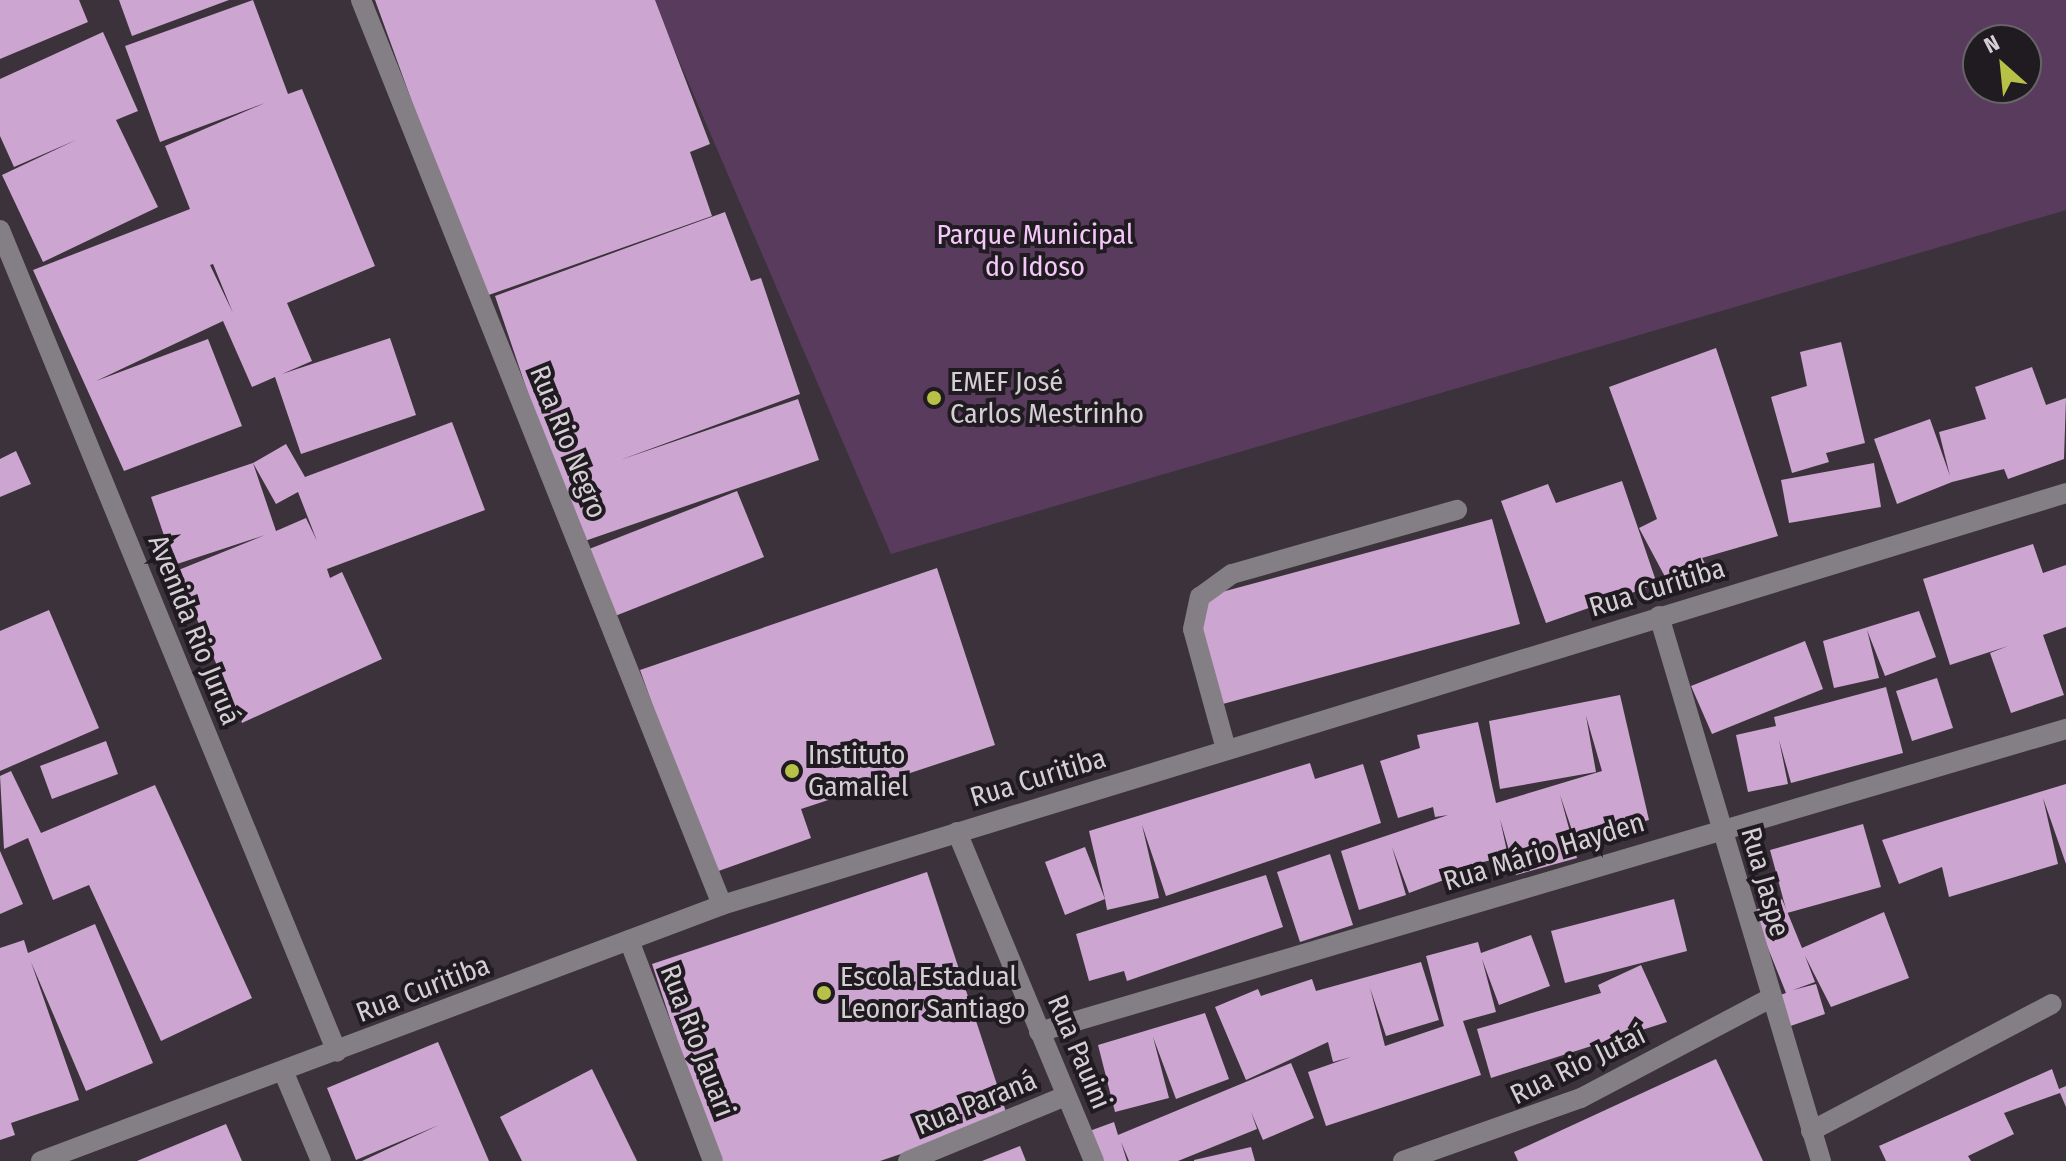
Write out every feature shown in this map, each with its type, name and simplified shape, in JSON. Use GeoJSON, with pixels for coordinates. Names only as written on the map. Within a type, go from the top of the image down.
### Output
{"type":"FeatureCollection","features":[{"type":"Feature","properties":{"kind":"street","name":"Rua Rio Negro"},"geometry":{"type":"LineString","coordinates":[[361,0],[722,905]]}},
{"type":"Feature","properties":{"kind":"street","name":"Avenida Rio Juruá"},"geometry":{"type":"LineString","coordinates":[[0,230],[337,1052]]}},
{"type":"Feature","properties":{"kind":"street","name":"Rua Curitiba"},"geometry":{"type":"LineString","coordinates":[[41,1161],[284,1073],[722,905],[2066,493]]}},
{"type":"Feature","properties":{"kind":"street"},"geometry":{"type":"LineString","coordinates":[[1226,749],[1193,629],[1200,597],[1232,574],[1457,510]]}},
{"type":"Feature","properties":{"kind":"street","name":"Rua Jaspe"},"geometry":{"type":"LineString","coordinates":[[1659,616],[1769,999],[1821,1161]]}},
{"type":"Feature","properties":{"kind":"street","name":"Rua Mário Hayden"},"geometry":{"type":"LineString","coordinates":[[1039,1032],[1721,828],[2066,729]]}},
{"type":"Feature","properties":{"kind":"street","name":"Rua Pauini"},"geometry":{"type":"LineString","coordinates":[[957,832],[1094,1161]]}},
{"type":"Feature","properties":{"kind":"street","name":"Rua Rio Jauari"},"geometry":{"type":"LineString","coordinates":[[629,940],[713,1161]]}},
{"type":"Feature","properties":{"kind":"street","name":"Rua Rio Jutaí"},"geometry":{"type":"LineString","coordinates":[[1403,1161],[1581,1098],[1769,999]]}},
{"type":"Feature","properties":{"kind":"street"},"geometry":{"type":"LineString","coordinates":[[1811,1131],[2052,1004]]}},
{"type":"Feature","properties":{"kind":"street"},"geometry":{"type":"LineString","coordinates":[[284,1073],[321,1161]]}},
{"type":"Feature","properties":{"kind":"street","name":"Rua Paraná"},"geometry":{"type":"LineString","coordinates":[[908,1161],[1066,1096]]}},
{"type":"Feature","properties":{"kind":"green space","name":"Parque Municipal do Idoso"},"geometry":{"type":"Polygon","coordinates":[[[653,0],[2066,0],[2066,210],[891,554],[653,0]]]}},
{"type":"Feature","properties":{"kind":"building"},"geometry":{"type":"Polygon","coordinates":[[[0,0],[79,0],[88,22],[0,59],[0,0]]]}},
{"type":"Feature","properties":{"kind":"building"},"geometry":{"type":"Polygon","coordinates":[[[119,0],[229,0],[132,36],[119,0]]]}},
{"type":"Feature","properties":{"kind":"building"},"geometry":{"type":"Polygon","coordinates":[[[253,0],[288,94],[302,89],[375,266],[287,303],[312,361],[282,374],[390,338],[416,415],[301,454],[275,377],[252,387],[223,321],[96,381],[208,339],[242,426],[124,471],[33,270],[190,209],[165,146],[265,103],[160,142],[125,46],[253,0]],[[213,264],[210,265],[233,313],[213,264]]]}},
{"type":"Feature","properties":{"kind":"building"},"geometry":{"type":"Polygon","coordinates":[[[375,0],[655,0],[710,144],[690,152],[712,216],[483,297],[375,0]]]}},
{"type":"Feature","properties":{"kind":"building"},"geometry":{"type":"Polygon","coordinates":[[[103,32],[138,111],[116,120],[158,207],[43,262],[2,175],[76,140],[14,167],[0,136],[0,79],[103,32]]]}},
{"type":"Feature","properties":{"kind":"building"},"geometry":{"type":"Polygon","coordinates":[[[725,212],[751,281],[761,278],[800,394],[620,460],[798,399],[819,460],[579,543],[495,296],[725,212]]]}},
{"type":"Feature","properties":{"kind":"building"},"geometry":{"type":"Polygon","coordinates":[[[1841,342],[1865,443],[1826,453],[1829,462],[1792,473],[1771,397],[1807,386],[1800,352],[1841,342]]]}},
{"type":"Feature","properties":{"kind":"building"},"geometry":{"type":"Polygon","coordinates":[[[1716,348],[1778,536],[1702,558],[1708,569],[1671,588],[1639,528],[1657,519],[1609,387],[1716,348]]]}},
{"type":"Feature","properties":{"kind":"building"},"geometry":{"type":"Polygon","coordinates":[[[2032,367],[2046,405],[2066,398],[2064,459],[2008,479],[2004,469],[1952,482],[1897,504],[1874,439],[1930,419],[1950,476],[1939,432],[1986,419],[1975,387],[2032,367]]]}},
{"type":"Feature","properties":{"kind":"building"},"geometry":{"type":"Polygon","coordinates":[[[452,422],[485,510],[327,569],[330,578],[342,572],[382,659],[242,723],[176,571],[265,535],[174,565],[151,497],[253,463],[286,444],[305,477],[452,422]],[[253,463],[276,531],[306,518],[317,541],[298,492],[276,504],[253,463]]]}},
{"type":"Feature","properties":{"kind":"building"},"geometry":{"type":"Polygon","coordinates":[[[16,451],[31,484],[0,497],[0,459],[16,451]]]}},
{"type":"Feature","properties":{"kind":"building"},"geometry":{"type":"Polygon","coordinates":[[[1874,463],[1881,507],[1789,523],[1781,480],[1874,463]]]}},
{"type":"Feature","properties":{"kind":"building"},"geometry":{"type":"Polygon","coordinates":[[[1622,481],[1657,584],[1546,623],[1501,501],[1548,484],[1556,503],[1622,481]]]}},
{"type":"Feature","properties":{"kind":"building"},"geometry":{"type":"Polygon","coordinates":[[[737,491],[764,557],[605,620],[579,553],[737,491]]]}},
{"type":"Feature","properties":{"kind":"building"},"geometry":{"type":"Polygon","coordinates":[[[1492,519],[1520,624],[1219,705],[1192,600],[1492,519]]]}},
{"type":"Feature","properties":{"kind":"building"},"geometry":{"type":"Polygon","coordinates":[[[2033,544],[2043,573],[2066,565],[2066,627],[2043,635],[2064,695],[2011,713],[1990,653],[2008,646],[1950,665],[1923,579],[2033,544]]]}},
{"type":"Feature","properties":{"kind":"building"},"geometry":{"type":"Polygon","coordinates":[[[937,568],[995,745],[801,809],[811,838],[713,873],[640,670],[937,568]]]}},
{"type":"Feature","properties":{"kind":"building"},"geometry":{"type":"Polygon","coordinates":[[[49,610],[99,728],[0,771],[0,631],[49,610]]]}},
{"type":"Feature","properties":{"kind":"building"},"geometry":{"type":"Polygon","coordinates":[[[1919,611],[1936,657],[1885,676],[1867,630],[1879,678],[1834,688],[1823,641],[1919,611]]]}},
{"type":"Feature","properties":{"kind":"building"},"geometry":{"type":"Polygon","coordinates":[[[1805,641],[1823,689],[1712,734],[1691,686],[1805,641]]]}},
{"type":"Feature","properties":{"kind":"building"},"geometry":{"type":"Polygon","coordinates":[[[1937,678],[1953,728],[1912,741],[1896,691],[1937,678]]]}},
{"type":"Feature","properties":{"kind":"building"},"geometry":{"type":"Polygon","coordinates":[[[1886,687],[1903,753],[1791,783],[1779,740],[1788,784],[1748,792],[1736,735],[1776,726],[1774,717],[1886,687]]]}},
{"type":"Feature","properties":{"kind":"building"},"geometry":{"type":"Polygon","coordinates":[[[1620,695],[1649,820],[1575,839],[1560,795],[1577,858],[1516,875],[1500,819],[1508,856],[1458,868],[1460,874],[1409,893],[1392,847],[1406,895],[1359,910],[1341,851],[1448,815],[1435,817],[1433,807],[1398,818],[1380,761],[1420,748],[1417,735],[1478,722],[1496,803],[1602,771],[1586,716],[1596,772],[1500,789],[1489,721],[1620,695]]]}},
{"type":"Feature","properties":{"kind":"building"},"geometry":{"type":"Polygon","coordinates":[[[106,741],[118,774],[52,799],[40,766],[106,741]]]}},
{"type":"Feature","properties":{"kind":"building"},"geometry":{"type":"Polygon","coordinates":[[[1310,763],[1315,779],[1363,764],[1381,823],[1166,896],[1142,825],[1159,898],[1107,910],[1089,831],[1310,763]]]}},
{"type":"Feature","properties":{"kind":"building"},"geometry":{"type":"Polygon","coordinates":[[[11,771],[41,833],[155,785],[252,998],[161,1041],[89,885],[53,900],[28,838],[4,849],[0,776],[11,771]]]}},
{"type":"Feature","properties":{"kind":"building"},"geometry":{"type":"Polygon","coordinates":[[[2066,784],[2066,864],[2043,798],[2058,864],[1949,897],[1942,867],[1899,884],[1882,840],[2066,784]]]}},
{"type":"Feature","properties":{"kind":"building"},"geometry":{"type":"Polygon","coordinates":[[[1863,824],[1881,887],[1787,913],[1770,850],[1863,824]]]}},
{"type":"Feature","properties":{"kind":"building"},"geometry":{"type":"Polygon","coordinates":[[[1085,847],[1105,899],[1065,915],[1045,862],[1085,847]]]}},
{"type":"Feature","properties":{"kind":"building"},"geometry":{"type":"Polygon","coordinates":[[[0,851],[23,904],[0,914],[0,851]]]}},
{"type":"Feature","properties":{"kind":"building"},"geometry":{"type":"Polygon","coordinates":[[[1330,854],[1353,925],[1300,942],[1277,872],[1330,854]]]}},
{"type":"Feature","properties":{"kind":"building"},"geometry":{"type":"Polygon","coordinates":[[[927,872],[1008,1118],[880,1161],[717,1161],[652,964],[927,872]]]}},
{"type":"Feature","properties":{"kind":"building"},"geometry":{"type":"Polygon","coordinates":[[[1266,875],[1283,927],[1127,981],[1124,971],[1089,981],[1076,934],[1266,875]]]}},
{"type":"Feature","properties":{"kind":"building"},"geometry":{"type":"Polygon","coordinates":[[[1674,899],[1687,951],[1565,983],[1551,931],[1674,899]]]}},
{"type":"Feature","properties":{"kind":"building"},"geometry":{"type":"Polygon","coordinates":[[[1782,899],[1802,948],[1884,912],[1909,978],[1831,1007],[1805,956],[1815,982],[1793,990],[1816,984],[1825,1014],[1779,1030],[1769,999],[1786,993],[1753,911],[1782,899]]]}},
{"type":"Feature","properties":{"kind":"building"},"geometry":{"type":"Polygon","coordinates":[[[95,924],[153,1063],[86,1091],[31,962],[79,1100],[11,1123],[15,1135],[0,1140],[0,948],[24,940],[28,953],[95,924]]]}},
{"type":"Feature","properties":{"kind":"building"},"geometry":{"type":"Polygon","coordinates":[[[1531,935],[1550,986],[1499,1005],[1482,959],[1496,1012],[1463,1021],[1481,1075],[1326,1126],[1308,1072],[1351,1057],[1333,1062],[1328,1042],[1246,1080],[1215,1007],[1258,989],[1261,996],[1312,979],[1316,991],[1421,962],[1439,1020],[1386,1036],[1370,988],[1385,1046],[1444,1026],[1426,956],[1478,942],[1481,953],[1531,935]]]}},
{"type":"Feature","properties":{"kind":"building"},"geometry":{"type":"Polygon","coordinates":[[[1641,965],[1667,1022],[1491,1078],[1477,1029],[1601,993],[1598,985],[1641,965]]]}},
{"type":"Feature","properties":{"kind":"building"},"geometry":{"type":"Polygon","coordinates":[[[1205,1013],[1229,1079],[1176,1099],[1153,1037],[1169,1098],[1115,1112],[1098,1045],[1205,1013]]]}},
{"type":"Feature","properties":{"kind":"building"},"geometry":{"type":"Polygon","coordinates":[[[438,1042],[489,1161],[362,1161],[439,1125],[356,1160],[327,1088],[438,1042]]]}},
{"type":"Feature","properties":{"kind":"building"},"geometry":{"type":"Polygon","coordinates":[[[1716,1059],[1763,1161],[1518,1161],[1514,1152],[1716,1059]]]}},
{"type":"Feature","properties":{"kind":"building"},"geometry":{"type":"Polygon","coordinates":[[[1291,1063],[1314,1118],[1263,1140],[1251,1112],[1257,1129],[1178,1161],[1129,1161],[1121,1142],[1127,1161],[1094,1161],[1084,1133],[1114,1122],[1118,1135],[1291,1063]]]}},
{"type":"Feature","properties":{"kind":"building"},"geometry":{"type":"Polygon","coordinates":[[[592,1069],[637,1161],[522,1161],[500,1117],[592,1069]]]}},
{"type":"Feature","properties":{"kind":"building"},"geometry":{"type":"Polygon","coordinates":[[[2052,1069],[2059,1089],[2066,1086],[2066,1107],[2060,1093],[2004,1113],[2014,1134],[1968,1156],[1971,1161],[1886,1161],[1879,1146],[2052,1069]]]}},
{"type":"Feature","properties":{"kind":"building"},"geometry":{"type":"Polygon","coordinates":[[[226,1124],[242,1161],[137,1161],[226,1124]]]}},
{"type":"Feature","properties":{"kind":"building"},"geometry":{"type":"Polygon","coordinates":[[[1020,1146],[1026,1161],[982,1161],[1020,1146]]]}},
{"type":"Feature","properties":{"kind":"building"},"geometry":{"type":"Polygon","coordinates":[[[1251,1147],[1255,1161],[1194,1161],[1194,1160],[1251,1147]]]}},
{"type":"Feature","properties":{"kind":"place","name":"EMEF José Carlos Mestrinho"},"geometry":{"type":"Point","coordinates":[934,398]}},
{"type":"Feature","properties":{"kind":"place","name":"Instituto Gamaliel"},"geometry":{"type":"Point","coordinates":[792,771]}},
{"type":"Feature","properties":{"kind":"place","name":"Escola Estadual Leonor Santiago"},"geometry":{"type":"Point","coordinates":[824,993]}}]}
